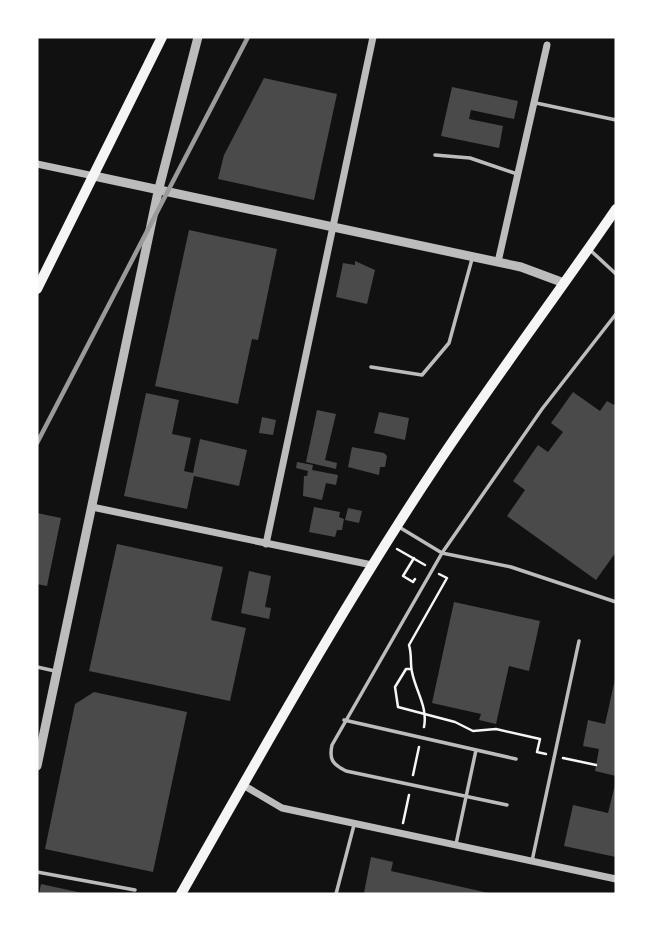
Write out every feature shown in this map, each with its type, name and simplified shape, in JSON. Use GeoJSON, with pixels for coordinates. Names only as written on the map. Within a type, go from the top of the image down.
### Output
{"type":"FeatureCollection","features":[{"type":"Feature","properties":{"kind":"main road"},"geometry":{"type":"LineString","coordinates":[[37,289],[162,37]]}},
{"type":"Feature","properties":{"kind":"main road"},"geometry":{"type":"LineString","coordinates":[[181,894],[397,525],[479,402],[616,209]]}},
{"type":"Feature","properties":{"kind":"street"},"geometry":{"type":"LineString","coordinates":[[37,766],[158,192],[198,37]]}},
{"type":"Feature","properties":{"kind":"street"},"geometry":{"type":"LineString","coordinates":[[266,544],[373,37]]}},
{"type":"Feature","properties":{"kind":"street"},"geometry":{"type":"LineString","coordinates":[[498,262],[547,45]]}},
{"type":"Feature","properties":{"kind":"street"},"geometry":{"type":"LineString","coordinates":[[37,164],[158,192],[498,262],[533,270],[564,284]]}},
{"type":"Feature","properties":{"kind":"street"},"geometry":{"type":"LineString","coordinates":[[92,507],[372,565]]}},
{"type":"Feature","properties":{"kind":"street"},"geometry":{"type":"LineString","coordinates":[[243,785],[282,808],[616,879]]}},
{"type":"Feature","properties":{"kind":"lane"},"geometry":{"type":"LineString","coordinates":[[536,103],[616,120]]}},
{"type":"Feature","properties":{"kind":"lane"},"geometry":{"type":"LineString","coordinates":[[435,155],[470,158],[517,174]]}},
{"type":"Feature","properties":{"kind":"lane"},"geometry":{"type":"LineString","coordinates":[[589,249],[616,274]]}},
{"type":"Feature","properties":{"kind":"lane"},"geometry":{"type":"LineString","coordinates":[[371,367],[422,375],[449,343],[472,257]]}},
{"type":"Feature","properties":{"kind":"lane"},"geometry":{"type":"LineString","coordinates":[[507,805],[345,771],[334,765],[330,756],[332,744],[442,553],[542,409],[616,314]]}},
{"type":"Feature","properties":{"kind":"lane"},"geometry":{"type":"LineString","coordinates":[[397,525],[442,553],[511,567],[616,602]]}},
{"type":"Feature","properties":{"kind":"lane"},"geometry":{"type":"LineString","coordinates":[[532,861],[579,642]]}},
{"type":"Feature","properties":{"kind":"lane"},"geometry":{"type":"LineString","coordinates":[[37,667],[57,671]]}},
{"type":"Feature","properties":{"kind":"lane"},"geometry":{"type":"LineString","coordinates":[[344,720],[516,759]]}},
{"type":"Feature","properties":{"kind":"lane"},"geometry":{"type":"LineString","coordinates":[[455,845],[476,750]]}},
{"type":"Feature","properties":{"kind":"lane"},"geometry":{"type":"LineString","coordinates":[[336,894],[355,823]]}},
{"type":"Feature","properties":{"kind":"lane"},"geometry":{"type":"LineString","coordinates":[[37,872],[135,890]]}},
{"type":"Feature","properties":{"kind":"path"},"geometry":{"type":"LineString","coordinates":[[387,542],[447,578],[409,645],[414,660],[411,669],[426,715],[401,833]]}},
{"type":"Feature","properties":{"kind":"path"},"geometry":{"type":"LineString","coordinates":[[414,558],[403,576],[413,582],[424,564]]}},
{"type":"Feature","properties":{"kind":"path"},"geometry":{"type":"LineString","coordinates":[[411,669],[406,669],[395,687],[397,707],[455,722],[473,731],[496,729],[540,739],[537,752],[596,765]]}},
{"type":"Feature","properties":{"kind":"building"},"geometry":{"type":"Polygon","coordinates":[[[264,78],[337,94],[314,200],[218,179],[224,155],[264,78]]]}},
{"type":"Feature","properties":{"kind":"building"},"geometry":{"type":"Polygon","coordinates":[[[452,87],[518,101],[514,119],[471,110],[469,119],[503,126],[499,148],[441,136],[452,87]]]}},
{"type":"Feature","properties":{"kind":"building"},"geometry":{"type":"Polygon","coordinates":[[[189,230],[277,249],[258,340],[252,339],[238,404],[155,386],[189,230]]]}},
{"type":"Feature","properties":{"kind":"building"},"geometry":{"type":"Polygon","coordinates":[[[355,261],[375,270],[367,304],[336,297],[343,263],[355,265],[355,261]]]}},
{"type":"Feature","properties":{"kind":"building"},"geometry":{"type":"Polygon","coordinates":[[[573,392],[600,411],[607,401],[614,405],[616,402],[616,552],[596,580],[507,516],[525,490],[513,481],[538,445],[548,452],[563,432],[551,423],[573,392]]]}},
{"type":"Feature","properties":{"kind":"building"},"geometry":{"type":"Polygon","coordinates":[[[146,393],[179,400],[172,434],[191,438],[184,471],[193,473],[200,439],[247,450],[239,486],[194,476],[187,509],[124,496],[146,393]]]}},
{"type":"Feature","properties":{"kind":"building"},"geometry":{"type":"Polygon","coordinates":[[[317,410],[336,414],[325,460],[337,463],[336,469],[306,462],[317,410]]]}},
{"type":"Feature","properties":{"kind":"building"},"geometry":{"type":"Polygon","coordinates":[[[379,412],[409,418],[405,440],[374,433],[379,412]]]}},
{"type":"Feature","properties":{"kind":"building"},"geometry":{"type":"Polygon","coordinates":[[[262,417],[276,420],[273,435],[259,433],[262,417]]]}},
{"type":"Feature","properties":{"kind":"building"},"geometry":{"type":"Polygon","coordinates":[[[352,447],[384,453],[387,456],[385,467],[380,467],[379,475],[348,467],[352,447]]]}},
{"type":"Feature","properties":{"kind":"building"},"geometry":{"type":"Polygon","coordinates":[[[297,462],[313,465],[312,470],[338,475],[336,485],[326,483],[322,500],[303,496],[304,476],[307,476],[308,471],[296,468],[297,462]]]}},
{"type":"Feature","properties":{"kind":"building"},"geometry":{"type":"Polygon","coordinates":[[[314,507],[340,512],[339,517],[344,519],[342,530],[337,530],[335,537],[309,532],[314,507]]]}},
{"type":"Feature","properties":{"kind":"building"},"geometry":{"type":"Polygon","coordinates":[[[348,508],[362,511],[359,523],[345,520],[348,508]]]}},
{"type":"Feature","properties":{"kind":"building"},"geometry":{"type":"Polygon","coordinates":[[[37,513],[61,518],[47,586],[37,584],[37,513]]]}},
{"type":"Feature","properties":{"kind":"building"},"geometry":{"type":"Polygon","coordinates":[[[117,544],[223,567],[211,620],[246,628],[230,701],[89,671],[117,544]]]}},
{"type":"Feature","properties":{"kind":"building"},"geometry":{"type":"Polygon","coordinates":[[[249,571],[271,576],[265,607],[271,608],[269,619],[241,613],[249,571]]]}},
{"type":"Feature","properties":{"kind":"building"},"geometry":{"type":"Polygon","coordinates":[[[454,602],[540,621],[529,671],[509,666],[496,724],[479,720],[481,714],[432,703],[454,602]]]}},
{"type":"Feature","properties":{"kind":"building"},"geometry":{"type":"Polygon","coordinates":[[[616,675],[616,776],[595,771],[599,749],[583,746],[588,720],[605,724],[616,675]]]}},
{"type":"Feature","properties":{"kind":"building"},"geometry":{"type":"Polygon","coordinates":[[[94,692],[187,712],[153,872],[45,849],[75,704],[94,692]]]}},
{"type":"Feature","properties":{"kind":"building"},"geometry":{"type":"Polygon","coordinates":[[[616,781],[616,857],[564,846],[573,805],[608,813],[616,781]]]}},
{"type":"Feature","properties":{"kind":"building"},"geometry":{"type":"Polygon","coordinates":[[[371,857],[393,862],[391,871],[493,894],[364,893],[371,857]]]}},
{"type":"Feature","properties":{"kind":"building"},"geometry":{"type":"Polygon","coordinates":[[[41,884],[82,893],[82,894],[39,894],[41,884]]]}},
{"type":"Feature","properties":{"kind":"railway"},"geometry":{"type":"LineString","coordinates":[[37,443],[248,37]]}}]}
